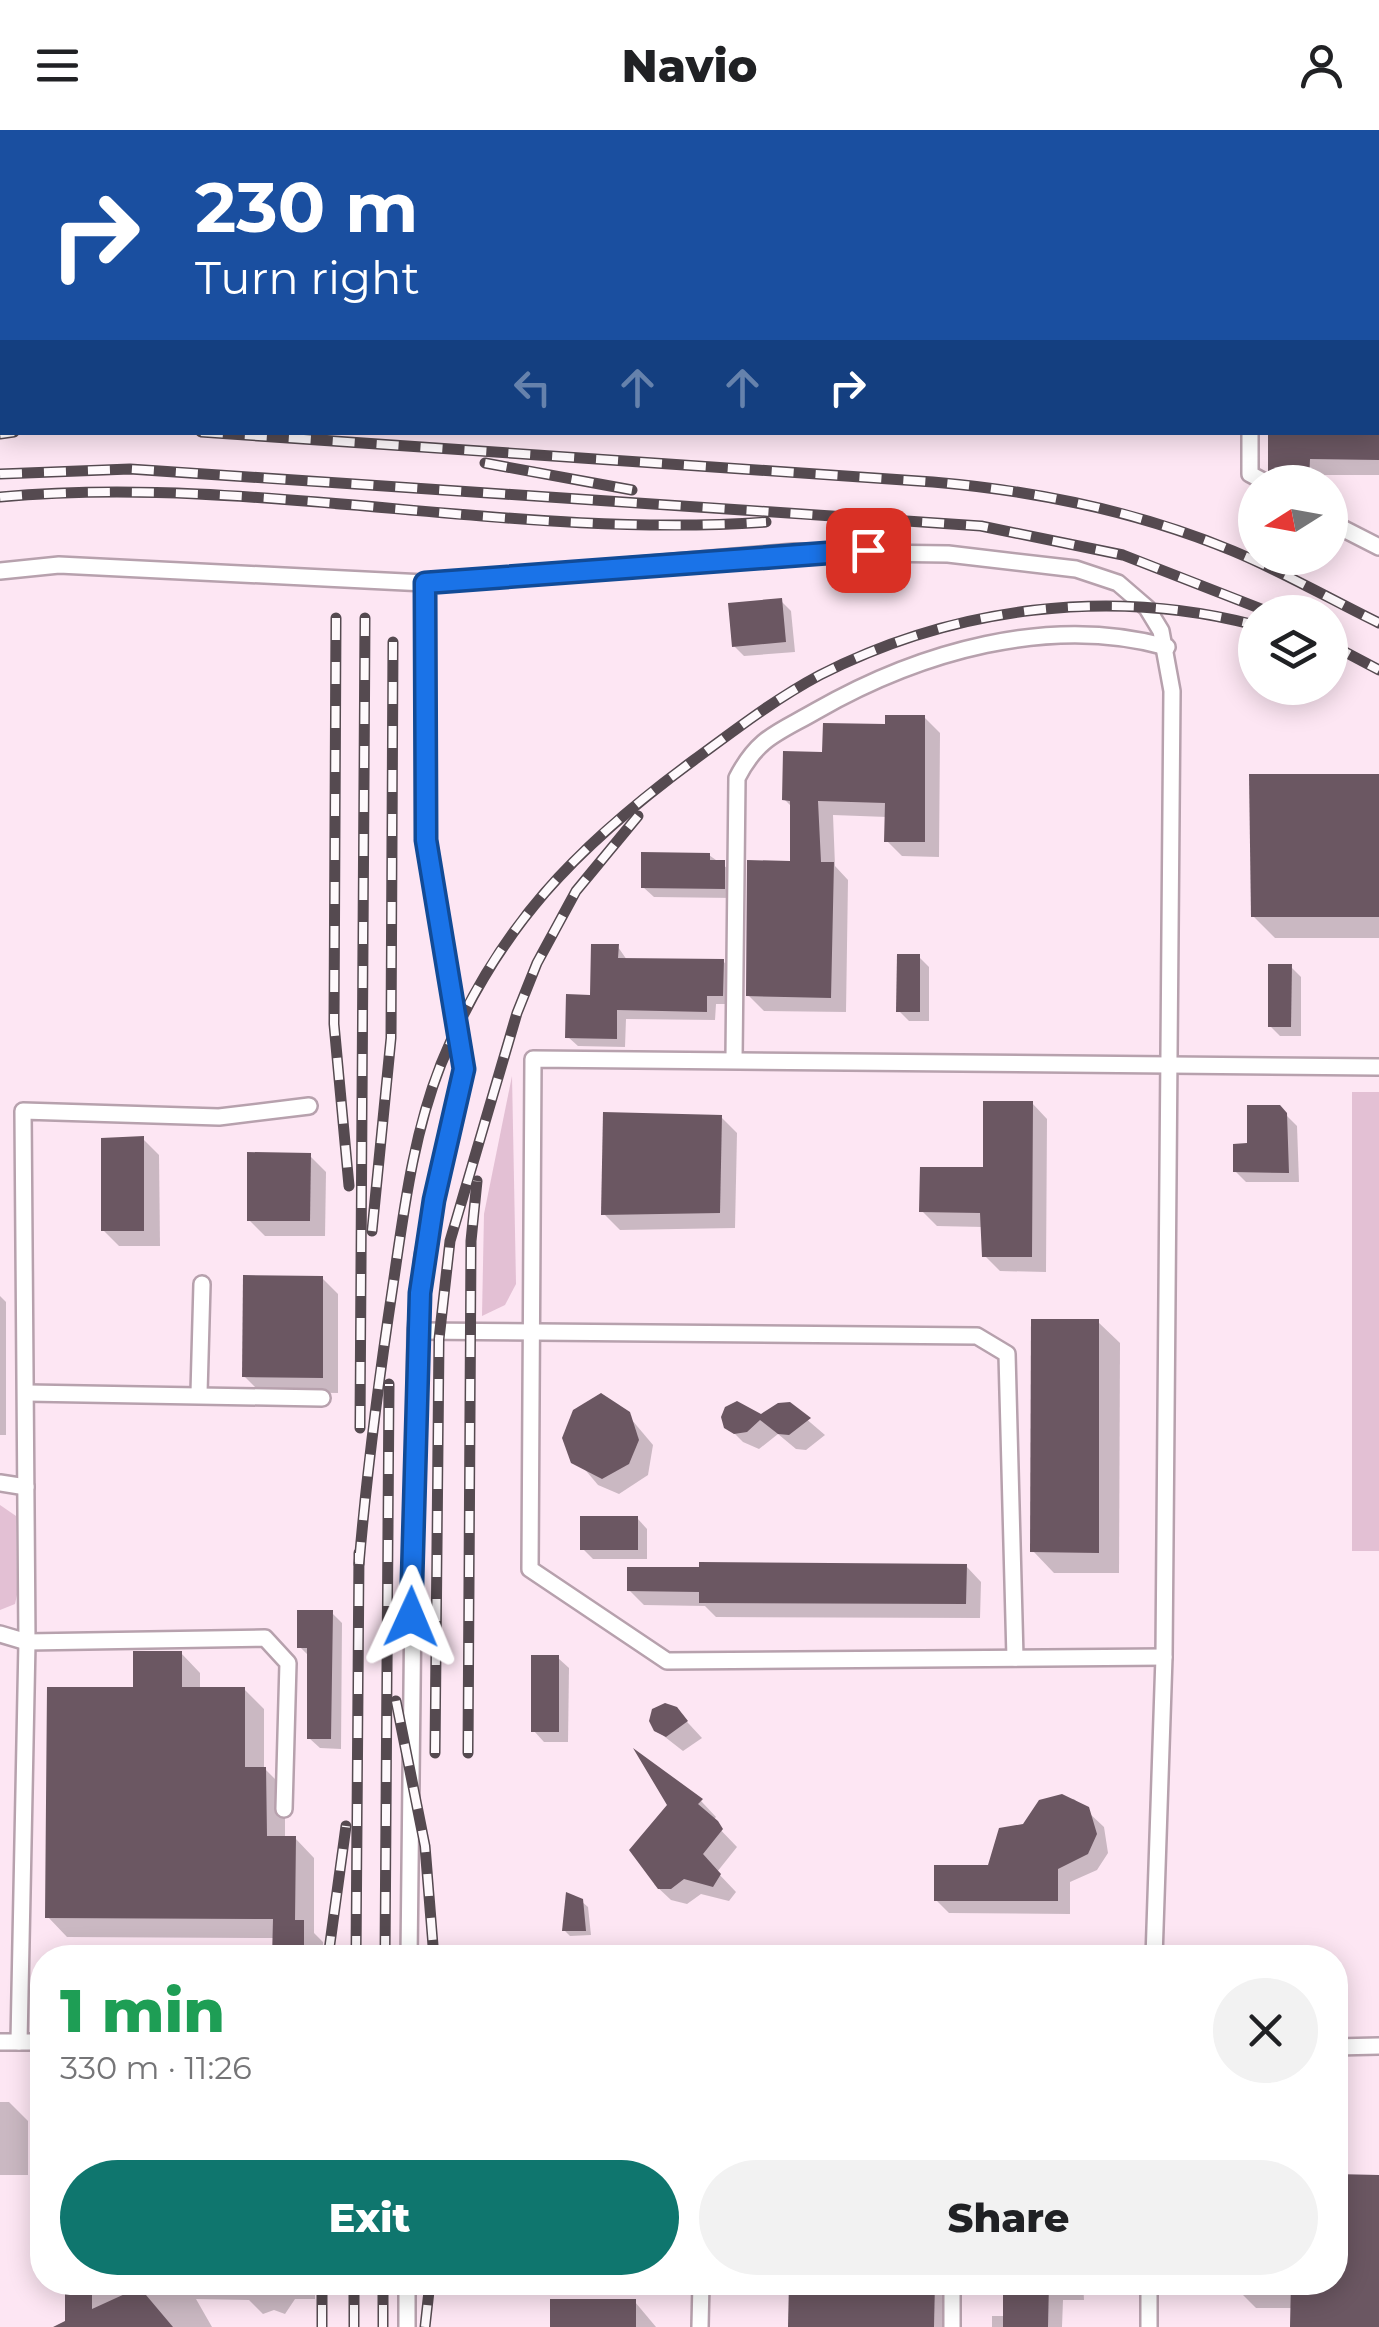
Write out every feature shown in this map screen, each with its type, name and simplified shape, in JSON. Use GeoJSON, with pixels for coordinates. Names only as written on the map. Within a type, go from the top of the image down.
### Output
{"type":"FeatureCollection","features":[{"type":"Feature","properties":{"kind":"lane"},"geometry":{"type":"LineString","coordinates":[[1250,435],[1250,465]]}},
{"type":"Feature","properties":{"kind":"lane"},"geometry":{"type":"LineString","coordinates":[[1348,532],[1379,548]]}},
{"type":"Feature","properties":{"kind":"lane"},"geometry":{"type":"LineString","coordinates":[[0,571],[59,565],[425,583],[794,552],[948,554],[1104,576],[1147,608],[1167,646],[1172,690],[1164,1658],[1154,1945]]}},
{"type":"Feature","properties":{"kind":"lane"},"geometry":{"type":"LineString","coordinates":[[409,1945],[416,1331],[424,1256],[464,1069],[426,840],[425,583]]}},
{"type":"Feature","properties":{"kind":"lane"},"geometry":{"type":"LineString","coordinates":[[734,1058],[737,778],[752,748],[858,687],[920,662],[974,648],[1086,634],[1167,646]]}},
{"type":"Feature","properties":{"kind":"lane"},"geometry":{"type":"LineString","coordinates":[[1164,1658],[667,1661],[530,1569],[532,1059],[1379,1067]]}},
{"type":"Feature","properties":{"kind":"lane"},"geometry":{"type":"LineString","coordinates":[[18,2042],[27,1642],[24,1111],[219,1117],[309,1106]]}},
{"type":"Feature","properties":{"kind":"lane"},"geometry":{"type":"LineString","coordinates":[[199,1393],[202,1284]]}},
{"type":"Feature","properties":{"kind":"lane"},"geometry":{"type":"LineString","coordinates":[[416,1331],[978,1336],[1007,1354],[1015,1658]]}},
{"type":"Feature","properties":{"kind":"lane"},"geometry":{"type":"LineString","coordinates":[[27,1394],[199,1393],[322,1398]]}},
{"type":"Feature","properties":{"kind":"lane"},"geometry":{"type":"LineString","coordinates":[[0,1484],[26,1488]]}},
{"type":"Feature","properties":{"kind":"lane"},"geometry":{"type":"LineString","coordinates":[[0,1634],[27,1642],[265,1638],[288,1663],[284,1809]]}},
{"type":"Feature","properties":{"kind":"lane"},"geometry":{"type":"LineString","coordinates":[[0,2042],[30,2042]]}},
{"type":"Feature","properties":{"kind":"lane"},"geometry":{"type":"LineString","coordinates":[[1348,2046],[1379,2046]]}},
{"type":"Feature","properties":{"kind":"lane"},"geometry":{"type":"LineString","coordinates":[[407,2327],[408,2295]]}},
{"type":"Feature","properties":{"kind":"lane"},"geometry":{"type":"LineString","coordinates":[[700,2327],[701,2295]]}},
{"type":"Feature","properties":{"kind":"lane"},"geometry":{"type":"LineString","coordinates":[[952,2295],[952,2327]]}},
{"type":"Feature","properties":{"kind":"lane"},"geometry":{"type":"LineString","coordinates":[[1149,2327],[1150,2295]]}},
{"type":"Feature","properties":{"kind":"shaded area"},"geometry":{"type":"Polygon","coordinates":[[[512,1076],[516,1284],[505,1305],[482,1316],[484,1214],[512,1076]]]}},
{"type":"Feature","properties":{"kind":"shaded area"},"geometry":{"type":"Polygon","coordinates":[[[1352,1092],[1379,1092],[1379,1551],[1352,1551],[1352,1092]]]}},
{"type":"Feature","properties":{"kind":"shaded area"},"geometry":{"type":"Polygon","coordinates":[[[0,1505],[16,1516],[17,1595],[15,1604],[0,1610],[0,1505]]]}},
{"type":"Feature","properties":{"kind":"building"},"geometry":{"type":"Polygon","coordinates":[[[1268,435],[1379,435],[1379,460],[1310,459],[1310,465],[1268,465],[1268,435]]]}},
{"type":"Feature","properties":{"kind":"building"},"geometry":{"type":"Polygon","coordinates":[[[782,598],[786,642],[732,647],[728,603],[782,598]]]}},
{"type":"Feature","properties":{"kind":"building"},"geometry":{"type":"Polygon","coordinates":[[[885,715],[925,715],[925,842],[884,842],[885,803],[818,801],[821,862],[834,862],[831,998],[746,996],[747,860],[790,861],[790,801],[782,800],[783,751],[822,752],[823,723],[885,724],[885,715]]]}},
{"type":"Feature","properties":{"kind":"building"},"geometry":{"type":"Polygon","coordinates":[[[1249,774],[1379,774],[1379,917],[1251,917],[1249,774]]]}},
{"type":"Feature","properties":{"kind":"building"},"geometry":{"type":"Polygon","coordinates":[[[641,852],[710,853],[710,860],[725,860],[725,889],[641,888],[641,852]]]}},
{"type":"Feature","properties":{"kind":"building"},"geometry":{"type":"Polygon","coordinates":[[[591,944],[619,944],[618,958],[724,959],[723,996],[707,996],[707,1012],[617,1010],[617,1039],[565,1038],[566,994],[590,995],[591,944]]]}},
{"type":"Feature","properties":{"kind":"building"},"geometry":{"type":"Polygon","coordinates":[[[897,954],[920,954],[920,1012],[896,1012],[897,954]]]}},
{"type":"Feature","properties":{"kind":"building"},"geometry":{"type":"Polygon","coordinates":[[[1268,964],[1292,964],[1291,1027],[1268,1027],[1268,964]]]}},
{"type":"Feature","properties":{"kind":"building"},"geometry":{"type":"Polygon","coordinates":[[[983,1101],[1033,1101],[1032,1257],[982,1257],[980,1213],[919,1212],[920,1167],[983,1167],[983,1101]]]}},
{"type":"Feature","properties":{"kind":"building"},"geometry":{"type":"Polygon","coordinates":[[[1247,1105],[1280,1105],[1287,1113],[1289,1173],[1233,1172],[1233,1144],[1247,1143],[1247,1105]]]}},
{"type":"Feature","properties":{"kind":"building"},"geometry":{"type":"Polygon","coordinates":[[[603,1112],[722,1115],[720,1213],[601,1215],[603,1112]]]}},
{"type":"Feature","properties":{"kind":"building"},"geometry":{"type":"Polygon","coordinates":[[[144,1136],[144,1231],[101,1231],[101,1138],[144,1136]]]}},
{"type":"Feature","properties":{"kind":"building"},"geometry":{"type":"Polygon","coordinates":[[[247,1152],[311,1153],[310,1221],[247,1221],[247,1152]]]}},
{"type":"Feature","properties":{"kind":"building"},"geometry":{"type":"Polygon","coordinates":[[[243,1275],[323,1276],[323,1378],[242,1377],[243,1275]]]}},
{"type":"Feature","properties":{"kind":"building"},"geometry":{"type":"Polygon","coordinates":[[[1031,1319],[1099,1319],[1099,1553],[1030,1552],[1031,1319]]]}},
{"type":"Feature","properties":{"kind":"building"},"geometry":{"type":"Polygon","coordinates":[[[601,1393],[630,1412],[639,1440],[629,1464],[602,1479],[571,1463],[562,1438],[573,1410],[601,1393]]]}},
{"type":"Feature","properties":{"kind":"building"},"geometry":{"type":"Polygon","coordinates":[[[737,1401],[761,1414],[778,1403],[790,1402],[811,1418],[789,1435],[778,1434],[760,1420],[747,1432],[734,1434],[724,1428],[721,1417],[725,1407],[737,1401]]]}},
{"type":"Feature","properties":{"kind":"building"},"geometry":{"type":"Polygon","coordinates":[[[580,1516],[638,1516],[638,1550],[580,1550],[580,1516]]]}},
{"type":"Feature","properties":{"kind":"building"},"geometry":{"type":"Polygon","coordinates":[[[699,1562],[967,1564],[966,1604],[699,1603],[699,1592],[627,1591],[627,1567],[699,1567],[699,1562]]]}},
{"type":"Feature","properties":{"kind":"building"},"geometry":{"type":"Polygon","coordinates":[[[297,1610],[333,1610],[331,1739],[307,1739],[307,1648],[297,1648],[297,1610]]]}},
{"type":"Feature","properties":{"kind":"building"},"geometry":{"type":"Polygon","coordinates":[[[133,1651],[182,1651],[182,1687],[245,1687],[245,1767],[266,1767],[267,1836],[296,1836],[295,1920],[304,1920],[304,1945],[272,1945],[273,1919],[45,1918],[47,1687],[133,1687],[133,1651]]]}},
{"type":"Feature","properties":{"kind":"building"},"geometry":{"type":"Polygon","coordinates":[[[531,1655],[559,1655],[559,1732],[531,1732],[531,1655]]]}},
{"type":"Feature","properties":{"kind":"building"},"geometry":{"type":"Polygon","coordinates":[[[665,1703],[677,1707],[688,1721],[666,1737],[654,1731],[649,1721],[652,1709],[665,1703]]]}},
{"type":"Feature","properties":{"kind":"building"},"geometry":{"type":"Polygon","coordinates":[[[633,1748],[703,1799],[698,1804],[723,1829],[703,1854],[721,1874],[713,1887],[684,1879],[671,1889],[658,1889],[629,1850],[667,1805],[633,1748]]]}},
{"type":"Feature","properties":{"kind":"building"},"geometry":{"type":"Polygon","coordinates":[[[1062,1794],[1089,1807],[1097,1834],[1088,1854],[1058,1869],[1058,1901],[934,1901],[934,1865],[988,1865],[999,1828],[1023,1824],[1039,1800],[1062,1794]]]}},
{"type":"Feature","properties":{"kind":"building"},"geometry":{"type":"Polygon","coordinates":[[[566,1892],[583,1899],[586,1931],[562,1931],[566,1892]]]}},
{"type":"Feature","properties":{"kind":"building"},"geometry":{"type":"Polygon","coordinates":[[[1348,2174],[1379,2175],[1379,2327],[1290,2327],[1291,2295],[1348,2295],[1348,2174]]]}},
{"type":"Feature","properties":{"kind":"building"},"geometry":{"type":"Polygon","coordinates":[[[65,2295],[92,2295],[92,2309],[123,2295],[146,2295],[173,2327],[53,2327],[65,2321],[65,2295]]]}},
{"type":"Feature","properties":{"kind":"building"},"geometry":{"type":"Polygon","coordinates":[[[789,2295],[935,2295],[934,2327],[788,2327],[789,2295]]]}},
{"type":"Feature","properties":{"kind":"building"},"geometry":{"type":"Polygon","coordinates":[[[1003,2295],[1049,2295],[1048,2327],[1003,2327],[1003,2295]]]}},
{"type":"Feature","properties":{"kind":"building"},"geometry":{"type":"Polygon","coordinates":[[[550,2299],[636,2299],[636,2327],[550,2327],[550,2299]]]}},
{"type":"Feature","properties":{"kind":"railway"},"geometry":{"type":"LineString","coordinates":[[245,435],[933,482],[1010,491],[1123,514],[1197,537],[1270,568],[1379,623]]}},
{"type":"Feature","properties":{"kind":"railway"},"geometry":{"type":"LineString","coordinates":[[485,463],[632,490]]}},
{"type":"Feature","properties":{"kind":"railway"},"geometry":{"type":"LineString","coordinates":[[0,474],[130,469],[981,526],[1123,555],[1238,600]]}},
{"type":"Feature","properties":{"kind":"railway"},"geometry":{"type":"LineString","coordinates":[[0,497],[96,492],[192,494],[575,522],[766,522]]}},
{"type":"Feature","properties":{"kind":"railway"},"geometry":{"type":"LineString","coordinates":[[359,1564],[401,1229],[416,1145],[431,1091],[463,1015],[488,971],[515,930],[577,858],[652,792],[787,694],[871,652],[924,633],[978,619],[1089,606],[1145,607],[1238,621]]}},
{"type":"Feature","properties":{"kind":"railway"},"geometry":{"type":"LineString","coordinates":[[336,618],[334,1024],[349,1186]]}},
{"type":"Feature","properties":{"kind":"railway"},"geometry":{"type":"LineString","coordinates":[[360,1428],[365,618]]}},
{"type":"Feature","properties":{"kind":"railway"},"geometry":{"type":"LineString","coordinates":[[372,1231],[391,1038],[393,642]]}},
{"type":"Feature","properties":{"kind":"railway"},"geometry":{"type":"LineString","coordinates":[[1348,654],[1379,670]]}},
{"type":"Feature","properties":{"kind":"railway"},"geometry":{"type":"LineString","coordinates":[[435,1753],[439,1339],[450,1241],[517,1013],[537,963],[576,891],[638,816]]}},
{"type":"Feature","properties":{"kind":"railway"},"geometry":{"type":"LineString","coordinates":[[468,1753],[471,1241],[477,1181]]}},
{"type":"Feature","properties":{"kind":"railway"},"geometry":{"type":"LineString","coordinates":[[385,1945],[389,1384]]}},
{"type":"Feature","properties":{"kind":"railway"},"geometry":{"type":"LineString","coordinates":[[356,1945],[359,1553]]}},
{"type":"Feature","properties":{"kind":"railway"},"geometry":{"type":"LineString","coordinates":[[396,1701],[425,1846],[433,1945]]}},
{"type":"Feature","properties":{"kind":"railway"},"geometry":{"type":"LineString","coordinates":[[330,1945],[346,1826]]}},
{"type":"Feature","properties":{"kind":"railway"},"geometry":{"type":"LineString","coordinates":[[322,2295],[322,2327]]}},
{"type":"Feature","properties":{"kind":"railway"},"geometry":{"type":"LineString","coordinates":[[354,2295],[354,2327]]}},
{"type":"Feature","properties":{"kind":"railway"},"geometry":{"type":"LineString","coordinates":[[383,2295],[383,2327]]}},
{"type":"Feature","properties":{"kind":"railway"},"geometry":{"type":"LineString","coordinates":[[425,2327],[429,2295]]}},
{"type":"Feature","properties":{"kind":"route"},"geometry":{"type":"LineString","coordinates":[[411,1617],[416,1331],[434,1200],[464,1069],[426,840],[425,583],[794,552],[868,550]]}}]}
